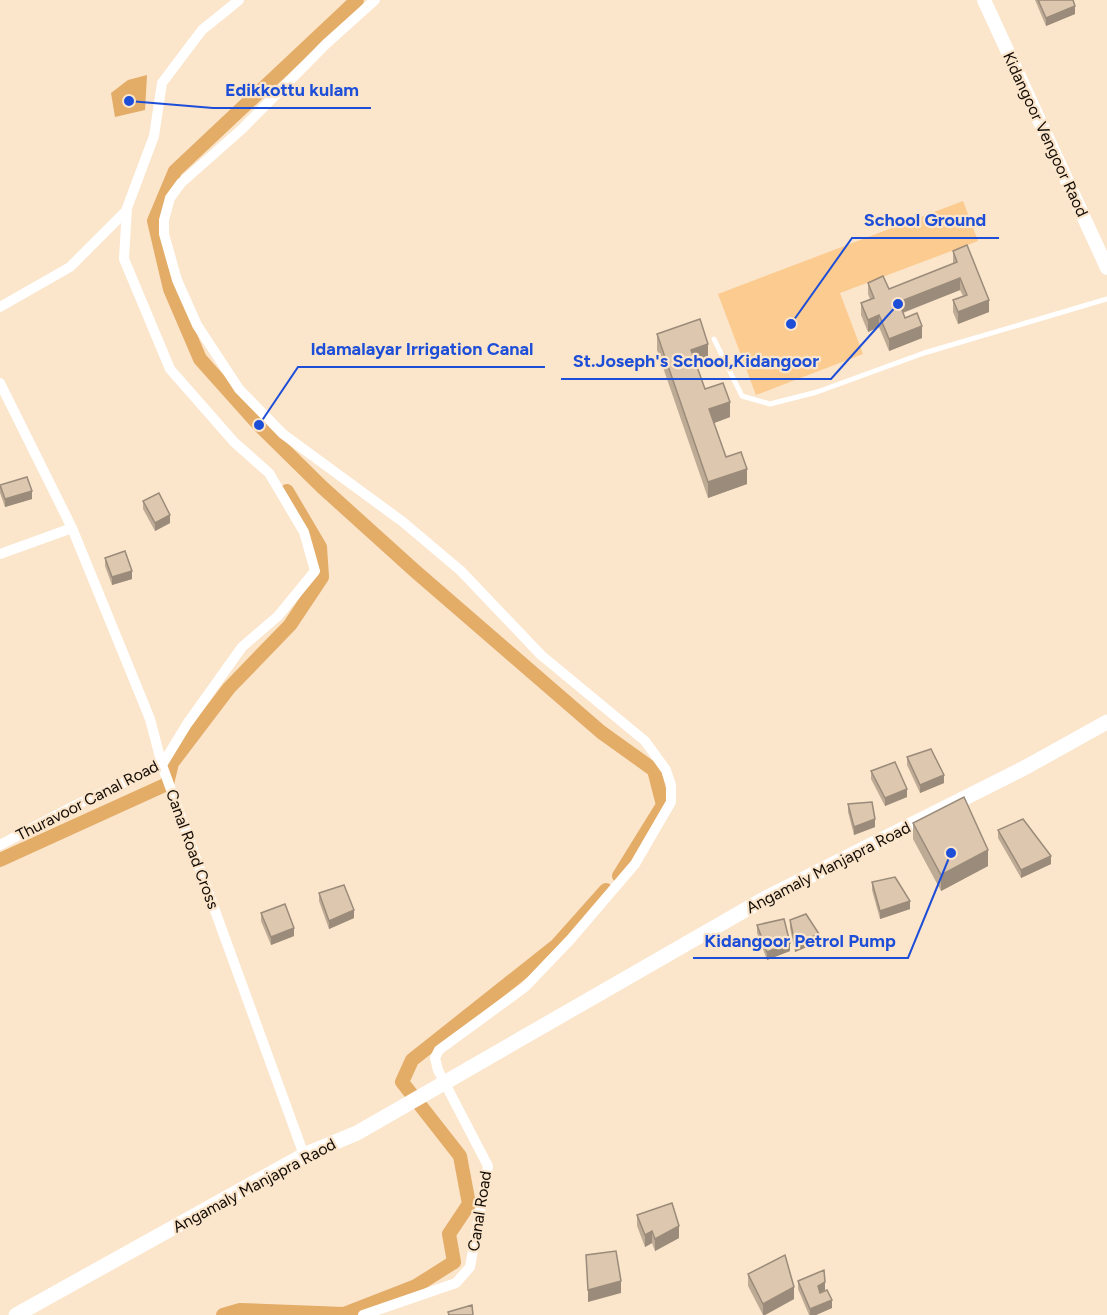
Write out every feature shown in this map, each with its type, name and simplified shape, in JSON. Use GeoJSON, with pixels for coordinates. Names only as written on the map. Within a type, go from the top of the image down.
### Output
{"type":"FeatureCollection","features":[{"type":"Feature","properties":{"kind":"main road","name":"Angamaly Manjapra Road"},"geometry":{"type":"LineString","coordinates":[[490,1054],[764,899],[1026,767],[1107,722]]}},
{"type":"Feature","properties":{"kind":"main road","name":"Angamaly Manjapra Raod"},"geometry":{"type":"LineString","coordinates":[[16,1315],[304,1155],[357,1133],[490,1054]]}},
{"type":"Feature","properties":{"kind":"street","name":"Thuravoor Canal Road"},"geometry":{"type":"LineString","coordinates":[[0,845],[76,805],[162,765],[187,724],[242,647],[278,616],[315,571],[304,532],[269,472],[234,442],[170,369],[124,259],[126,211],[154,136],[162,83],[202,30],[239,0]]}},
{"type":"Feature","properties":{"kind":"street","name":"Canal Road"},"geometry":{"type":"LineString","coordinates":[[363,1315],[456,1283],[470,1267],[488,1166],[440,1084],[435,1058],[439,1050],[525,987],[570,940],[635,864],[671,802],[671,785],[666,770],[645,741],[541,655],[461,571],[403,522],[283,434],[239,389],[198,325],[177,280],[164,234],[164,220],[170,198],[181,183],[243,129],[326,44],[375,0]]}},
{"type":"Feature","properties":{"kind":"street","name":"Kidangoor Vengoor Raod"},"geometry":{"type":"LineString","coordinates":[[984,0],[1107,268]]}},
{"type":"Feature","properties":{"kind":"street"},"geometry":{"type":"LineString","coordinates":[[0,307],[70,267],[126,211]]}},
{"type":"Feature","properties":{"kind":"street","name":"Canal Road Cross"},"geometry":{"type":"LineString","coordinates":[[0,382],[72,528],[150,719],[162,765],[304,1155]]}},
{"type":"Feature","properties":{"kind":"street"},"geometry":{"type":"LineString","coordinates":[[0,554],[72,528]]}},
{"type":"Feature","properties":{"kind":"lane"},"geometry":{"type":"LineString","coordinates":[[714,339],[742,396],[770,404],[816,392],[924,353],[1107,299]]}},
{"type":"Feature","properties":{"kind":"shaded area"},"geometry":{"type":"Polygon","coordinates":[[[147,75],[145,110],[115,117],[111,93],[128,80],[147,75]]]}},
{"type":"Feature","properties":{"kind":"shaded area"},"geometry":{"type":"Polygon","coordinates":[[[963,201],[978,241],[840,293],[863,354],[756,395],[718,294],[963,201]]]}},
{"type":"Feature","properties":{"kind":"building"},"geometry":{"type":"Polygon","coordinates":[[[1038,0],[1073,0],[1075,6],[1046,18],[1038,0]]]}},
{"type":"Feature","properties":{"kind":"building"},"geometry":{"type":"Polygon","coordinates":[[[967,245],[989,300],[958,312],[953,300],[967,295],[960,278],[899,302],[905,318],[917,313],[922,326],[889,339],[879,315],[868,320],[861,303],[874,298],[868,283],[883,276],[889,289],[957,262],[953,251],[967,245]]]}},
{"type":"Feature","properties":{"kind":"building"},"geometry":{"type":"Polygon","coordinates":[[[700,319],[708,344],[691,350],[705,389],[723,383],[730,402],[709,409],[726,457],[741,452],[747,469],[708,482],[657,334],[700,319]]]}},
{"type":"Feature","properties":{"kind":"building"},"geometry":{"type":"Polygon","coordinates":[[[27,477],[32,491],[5,499],[0,485],[27,477]]]}},
{"type":"Feature","properties":{"kind":"building"},"geometry":{"type":"Polygon","coordinates":[[[159,493],[170,515],[155,523],[143,501],[159,493]]]}},
{"type":"Feature","properties":{"kind":"building"},"geometry":{"type":"Polygon","coordinates":[[[125,551],[132,571],[112,577],[105,558],[125,551]]]}},
{"type":"Feature","properties":{"kind":"building"},"geometry":{"type":"Polygon","coordinates":[[[931,749],[944,775],[920,785],[907,757],[931,749]]]}},
{"type":"Feature","properties":{"kind":"building"},"geometry":{"type":"Polygon","coordinates":[[[895,762],[907,789],[885,798],[871,771],[895,762]]]}},
{"type":"Feature","properties":{"kind":"building"},"geometry":{"type":"Polygon","coordinates":[[[964,797],[988,850],[941,875],[913,823],[964,797]]]}},
{"type":"Feature","properties":{"kind":"building"},"geometry":{"type":"Polygon","coordinates":[[[872,802],[875,819],[854,827],[848,804],[872,802]]]}},
{"type":"Feature","properties":{"kind":"building"},"geometry":{"type":"Polygon","coordinates":[[[1023,819],[1051,856],[1021,870],[998,830],[1023,819]]]}},
{"type":"Feature","properties":{"kind":"building"},"geometry":{"type":"Polygon","coordinates":[[[895,877],[910,901],[880,911],[872,882],[895,877]]]}},
{"type":"Feature","properties":{"kind":"building"},"geometry":{"type":"Polygon","coordinates":[[[344,885],[354,910],[329,921],[319,893],[344,885]]]}},
{"type":"Feature","properties":{"kind":"building"},"geometry":{"type":"Polygon","coordinates":[[[285,904],[294,928],[271,937],[261,913],[285,904]]]}},
{"type":"Feature","properties":{"kind":"building"},"geometry":{"type":"Polygon","coordinates":[[[806,914],[819,934],[795,944],[790,920],[806,914]]]}},
{"type":"Feature","properties":{"kind":"building"},"geometry":{"type":"Polygon","coordinates":[[[784,919],[790,943],[767,952],[757,925],[784,919]]]}},
{"type":"Feature","properties":{"kind":"building"},"geometry":{"type":"Polygon","coordinates":[[[672,1203],[679,1226],[655,1239],[652,1231],[645,1235],[637,1215],[672,1203]]]}},
{"type":"Feature","properties":{"kind":"building"},"geometry":{"type":"Polygon","coordinates":[[[616,1251],[621,1281],[588,1290],[586,1255],[616,1251]]]}},
{"type":"Feature","properties":{"kind":"building"},"geometry":{"type":"Polygon","coordinates":[[[785,1255],[794,1287],[763,1304],[748,1274],[785,1255]]]}},
{"type":"Feature","properties":{"kind":"building"},"geometry":{"type":"Polygon","coordinates":[[[824,1270],[825,1282],[818,1286],[820,1293],[827,1290],[832,1300],[810,1309],[798,1281],[824,1270]]]}},
{"type":"Feature","properties":{"kind":"building"},"geometry":{"type":"Polygon","coordinates":[[[472,1305],[473,1315],[449,1315],[448,1312],[472,1305]]]}},
{"type":"Feature","properties":{"kind":"waterway"},"geometry":{"type":"LineString","coordinates":[[357,0],[175,171],[154,221],[170,289],[200,359],[259,425],[322,487],[415,571],[601,732],[654,770],[663,805],[619,876]]}},
{"type":"Feature","properties":{"kind":"waterway"},"geometry":{"type":"LineString","coordinates":[[0,860],[167,784],[172,763],[229,688],[290,625],[322,577],[320,547],[287,491]]}},
{"type":"Feature","properties":{"kind":"waterway"},"geometry":{"type":"LineString","coordinates":[[223,1315],[240,1310],[344,1314],[416,1286],[454,1262],[449,1234],[469,1204],[460,1156],[402,1082],[412,1060],[557,945],[606,890]]}},
{"type":"Feature","properties":{"kind":"place","name":"Edikkottu kulam"},"geometry":{"type":"Point","coordinates":[129,101]}},
{"type":"Feature","properties":{"kind":"place","name":"St.Joseph's School,Kidangoor"},"geometry":{"type":"Point","coordinates":[898,304]}},
{"type":"Feature","properties":{"kind":"place","name":"School Ground"},"geometry":{"type":"Point","coordinates":[791,324]}},
{"type":"Feature","properties":{"kind":"place","name":"Idamalayar Irrigation Canal"},"geometry":{"type":"Point","coordinates":[259,425]}},
{"type":"Feature","properties":{"kind":"place","name":"Kidangoor Petrol Pump"},"geometry":{"type":"Point","coordinates":[951,853]}}]}
